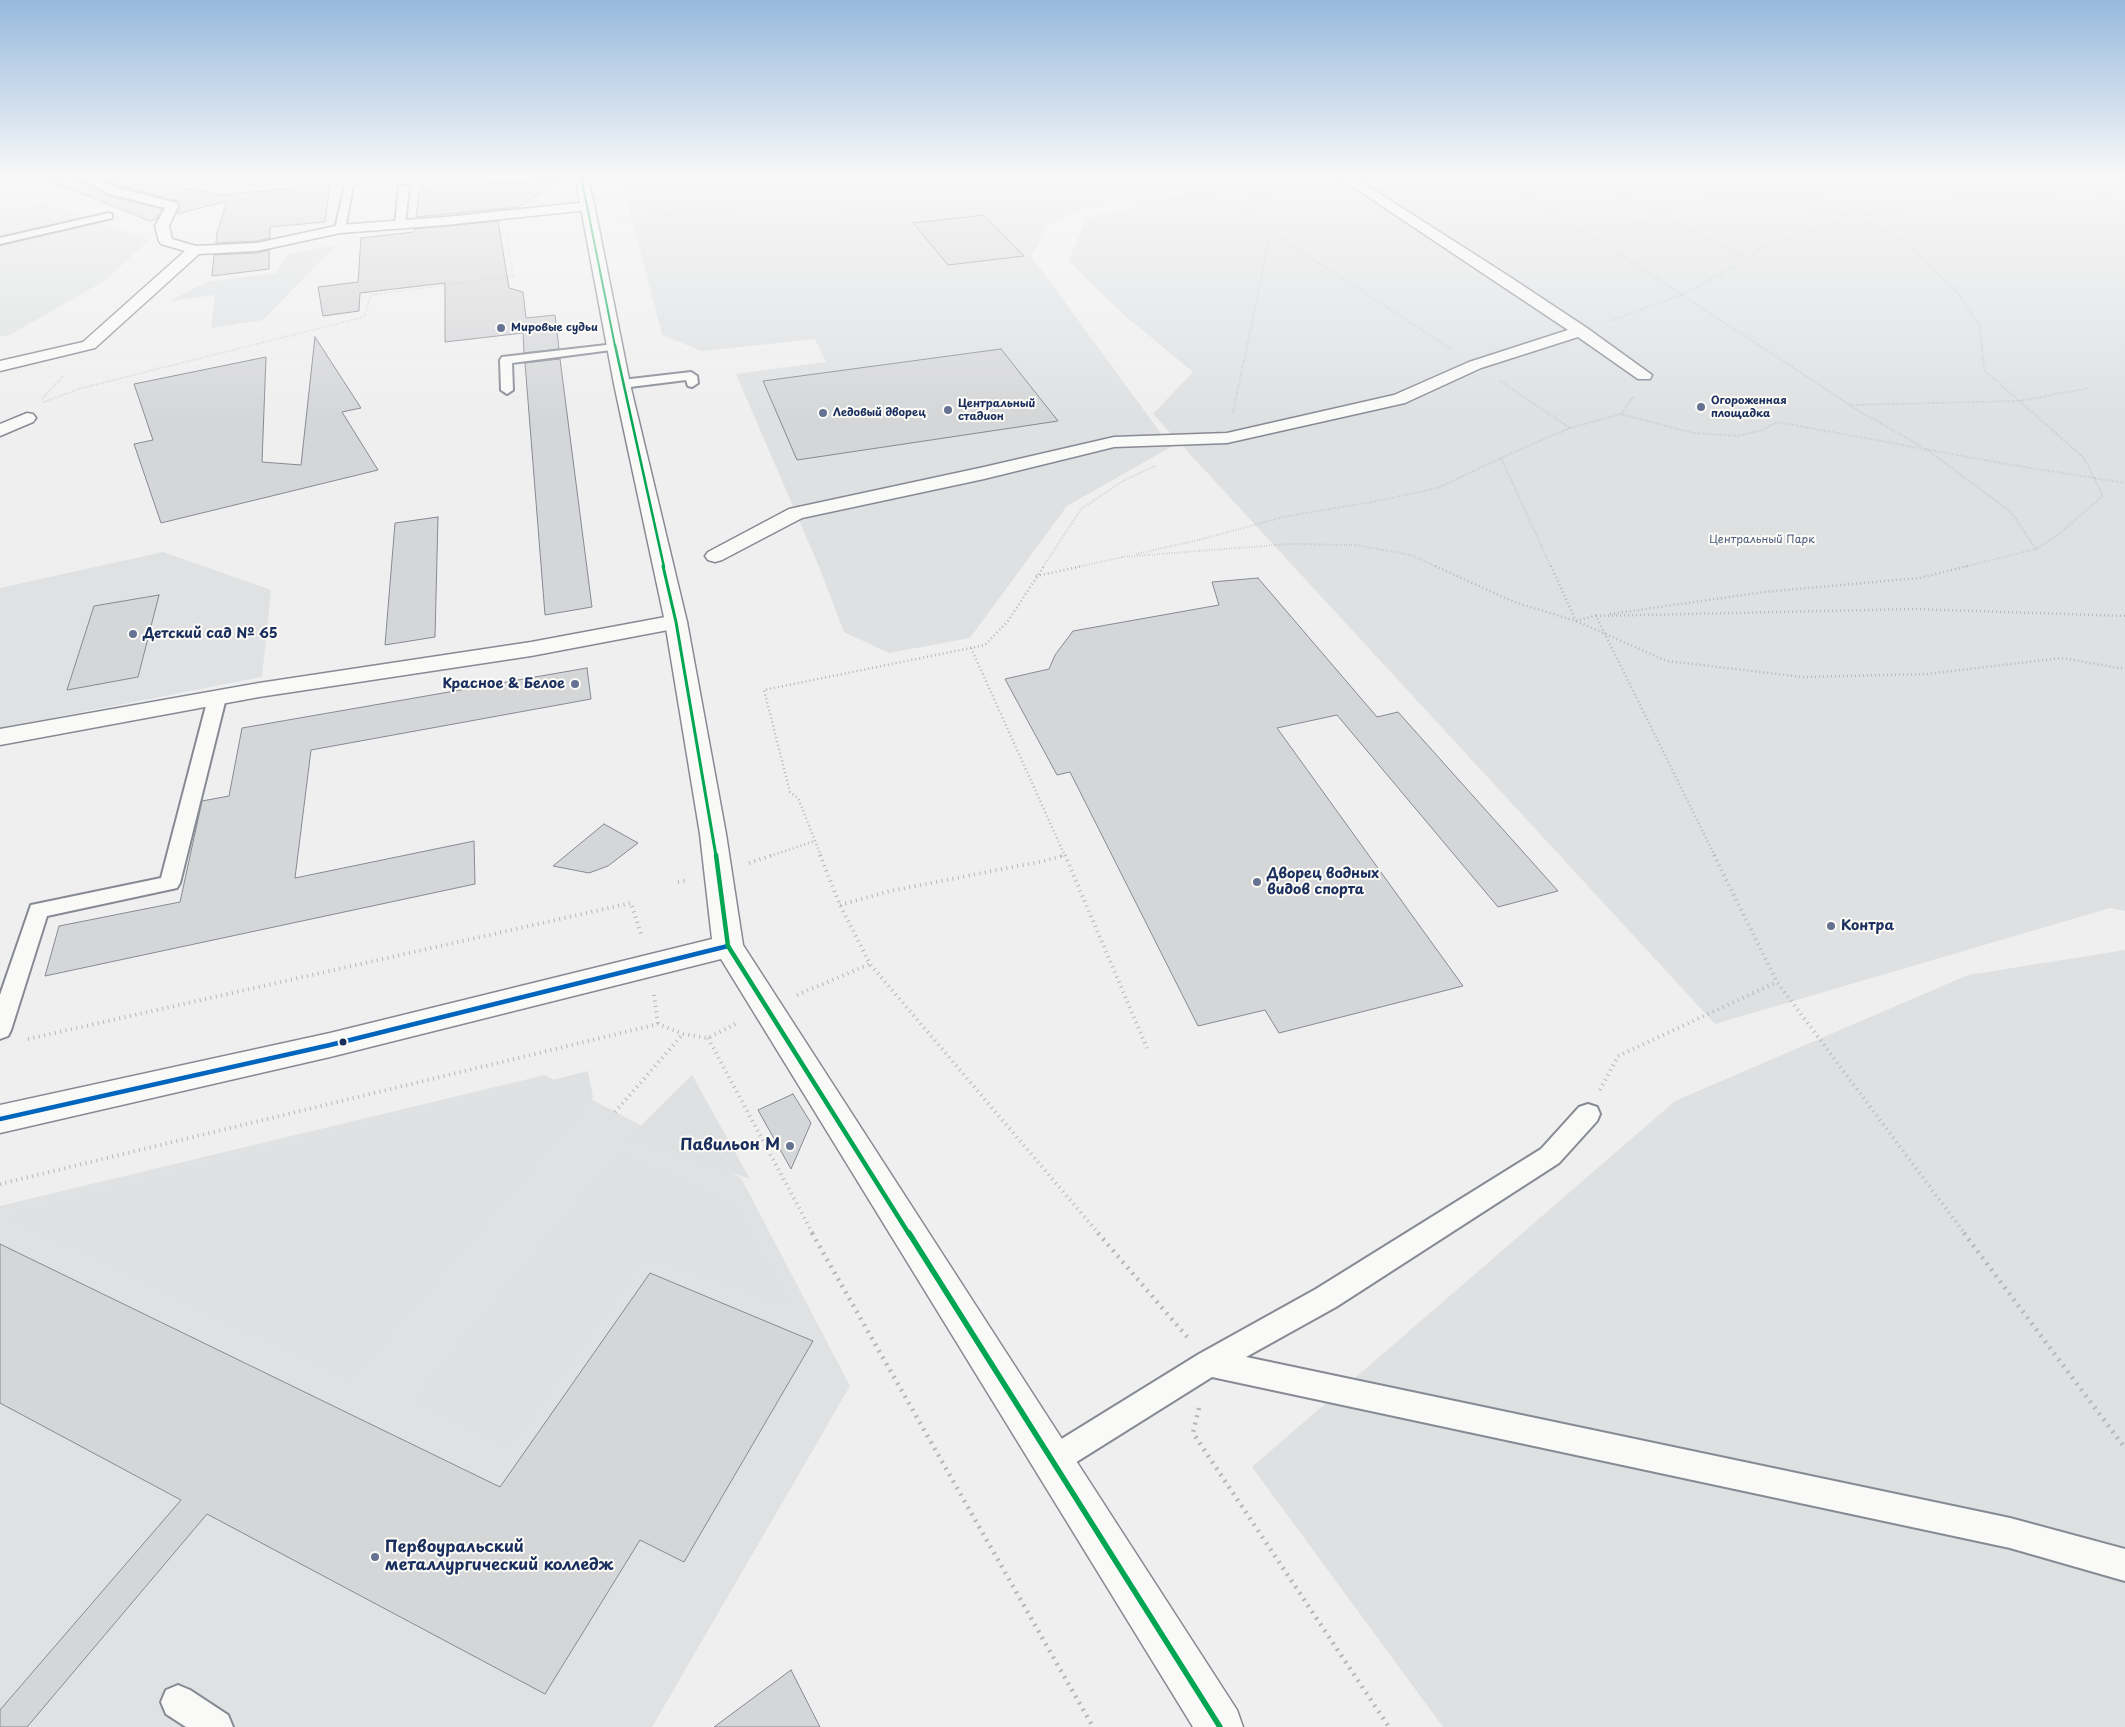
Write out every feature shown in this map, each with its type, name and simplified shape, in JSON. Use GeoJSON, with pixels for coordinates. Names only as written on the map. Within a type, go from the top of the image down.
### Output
{"type":"FeatureCollection","features":[{"type":"Feature","properties":{"kind":"street"},"geometry":{"type":"LineString","coordinates":[[0,366],[89,345],[189,257]]}},
{"type":"Feature","properties":{"kind":"street"},"geometry":{"type":"LineString","coordinates":[[598,257],[622,384],[676,622],[713,834],[728,946],[1220,1727]]}},
{"type":"Feature","properties":{"kind":"street"},"geometry":{"type":"LineString","coordinates":[[1467,257],[1644,375]]}},
{"type":"Feature","properties":{"kind":"street"},"geometry":{"type":"LineString","coordinates":[[715,556],[796,513],[984,473],[1114,442],[1227,438],[1399,399],[1475,365],[1581,331]]}},
{"type":"Feature","properties":{"kind":"street"},"geometry":{"type":"LineString","coordinates":[[0,431],[32,411]]}},
{"type":"Feature","properties":{"kind":"street"},"geometry":{"type":"LineString","coordinates":[[0,737],[217,698],[521,650],[676,622]]}},
{"type":"Feature","properties":{"kind":"street"},"geometry":{"type":"LineString","coordinates":[[0,1119],[330,1045],[728,946]]}},
{"type":"Feature","properties":{"kind":"lane"},"geometry":{"type":"LineString","coordinates":[[507,390],[506,360],[615,347]]}},
{"type":"Feature","properties":{"kind":"lane"},"geometry":{"type":"LineString","coordinates":[[622,384],[691,376],[692,383]]}},
{"type":"Feature","properties":{"kind":"lane"},"geometry":{"type":"LineString","coordinates":[[0,1030],[38,910],[170,883],[217,698]]}},
{"type":"Feature","properties":{"kind":"lane"},"geometry":{"type":"LineString","coordinates":[[1052,1461],[1209,1363],[1326,1298],[1550,1156],[1588,1114]]}},
{"type":"Feature","properties":{"kind":"lane"},"geometry":{"type":"LineString","coordinates":[[1209,1363],[2010,1533],[2125,1565]]}},
{"type":"Feature","properties":{"kind":"lane"},"geometry":{"type":"LineString","coordinates":[[178,1702],[216,1727]]}},
{"type":"Feature","properties":{"kind":"path"},"geometry":{"type":"LineString","coordinates":[[32,411],[82,388],[364,317],[371,295],[513,276],[510,257]]}},
{"type":"Feature","properties":{"kind":"path"},"geometry":{"type":"LineString","coordinates":[[1227,438],[1267,257]]}},
{"type":"Feature","properties":{"kind":"path"},"geometry":{"type":"LineString","coordinates":[[1310,257],[1570,428]]}},
{"type":"Feature","properties":{"kind":"path"},"geometry":{"type":"LineString","coordinates":[[1621,257],[1850,405],[1925,448],[2011,512],[2036,549]]}},
{"type":"Feature","properties":{"kind":"path"},"geometry":{"type":"LineString","coordinates":[[1576,622],[1596,616],[1764,592],[1919,578],[2036,549],[2058,535],[2103,496],[2084,458],[1984,370],[1980,326],[1954,288],[1919,257]]}},
{"type":"Feature","properties":{"kind":"path"},"geometry":{"type":"LineString","coordinates":[[1581,331],[1680,295],[1748,258]]}},
{"type":"Feature","properties":{"kind":"path"},"geometry":{"type":"LineString","coordinates":[[1850,405],[2020,401],[2089,388]]}},
{"type":"Feature","properties":{"kind":"path"},"geometry":{"type":"LineString","coordinates":[[1036,576],[1203,540],[1282,518],[1438,488],[1570,428],[1621,414],[1693,433],[1738,436],[1762,430],[1777,422],[2012,465],[2125,483]]}},
{"type":"Feature","properties":{"kind":"path"},"geometry":{"type":"LineString","coordinates":[[1501,458],[1576,622]]}},
{"type":"Feature","properties":{"kind":"path"},"geometry":{"type":"LineString","coordinates":[[1157,466],[1124,481],[1081,509],[1008,621],[985,645],[764,690],[790,792],[798,798],[840,905],[870,964],[1209,1363],[1193,1433],[1389,1727]]}},
{"type":"Feature","properties":{"kind":"path"},"geometry":{"type":"LineString","coordinates":[[1122,557],[1289,544],[1356,545],[1411,555],[1514,602],[1576,622],[1666,661],[1803,677],[1927,674],[2061,658],[2125,669]]}},
{"type":"Feature","properties":{"kind":"path"},"geometry":{"type":"LineString","coordinates":[[1596,616],[1914,609],[2125,616]]}},
{"type":"Feature","properties":{"kind":"path"},"geometry":{"type":"LineString","coordinates":[[1596,616],[1777,982],[2125,1448]]}},
{"type":"Feature","properties":{"kind":"path"},"geometry":{"type":"LineString","coordinates":[[971,648],[1065,855],[1148,1048]]}},
{"type":"Feature","properties":{"kind":"path"},"geometry":{"type":"LineString","coordinates":[[840,905],[890,891],[1044,861],[1065,855]]}},
{"type":"Feature","properties":{"kind":"path"},"geometry":{"type":"LineString","coordinates":[[19,1041],[631,903],[651,966]]}},
{"type":"Feature","properties":{"kind":"path"},"geometry":{"type":"LineString","coordinates":[[1588,1114],[1618,1056],[1777,982]]}},
{"type":"Feature","properties":{"kind":"path"},"geometry":{"type":"LineString","coordinates":[[0,1184],[658,1024],[683,1034],[708,1038],[803,1217],[1093,1727]]}},
{"type":"Feature","properties":{"kind":"path"},"geometry":{"type":"LineString","coordinates":[[615,1112],[683,1034]]}},
{"type":"Feature","properties":{"kind":"shaded area"},"geometry":{"type":"Polygon","coordinates":[[[0,257],[131,257],[104,281],[10,335],[0,336],[0,257]]]}},
{"type":"Feature","properties":{"kind":"shaded area","name":"Детский сад № 65"},"geometry":{"type":"Polygon","coordinates":[[[163,552],[271,590],[262,677],[0,728],[0,588],[163,552]]]}},
{"type":"Feature","properties":{"kind":"shaded area","name":"Первоуральский металлургический колледж"},"geometry":{"type":"Polygon","coordinates":[[[545,1075],[741,1178],[850,1386],[652,1727],[0,1727],[0,1206],[545,1075]]]}},
{"type":"Feature","properties":{"kind":"green space"},"geometry":{"type":"Polygon","coordinates":[[[285,257],[325,257],[263,320],[211,328],[215,295],[169,301],[207,282],[276,273],[285,257]]]}},
{"type":"Feature","properties":{"kind":"green space","name":"Центральный стадион"},"geometry":{"type":"Polygon","coordinates":[[[642,257],[1031,257],[1171,447],[1067,506],[970,638],[889,653],[844,632],[820,569],[736,374],[826,362],[815,339],[702,351],[662,335],[642,257]]]}},
{"type":"Feature","properties":{"kind":"green space","name":"Центральный Парк"},"geometry":{"type":"Polygon","coordinates":[[[1070,257],[2125,257],[2125,911],[2110,908],[1715,1024],[1153,414],[1193,372],[1124,315],[1068,260],[1070,257]]]}},
{"type":"Feature","properties":{"kind":"green space"},"geometry":{"type":"Polygon","coordinates":[[[2125,950],[2125,1727],[1443,1727],[1252,1467],[1675,1101],[1968,975],[2125,950]]]}},
{"type":"Feature","properties":{"kind":"green space"},"geometry":{"type":"Polygon","coordinates":[[[588,1071],[593,1097],[350,1380],[10,1217],[588,1071]]]}},
{"type":"Feature","properties":{"kind":"green space"},"geometry":{"type":"Polygon","coordinates":[[[692,1075],[750,1179],[628,1138],[692,1075]]]}},
{"type":"Feature","properties":{"kind":"green space"},"geometry":{"type":"Polygon","coordinates":[[[620,1152],[738,1209],[789,1306],[646,1255],[510,1447],[414,1400],[620,1152]]]}},
{"type":"Feature","properties":{"kind":"building"},"geometry":{"type":"Polygon","coordinates":[[[214,257],[269,257],[269,269],[212,276],[214,257]]]}},
{"type":"Feature","properties":{"kind":"building"},"geometry":{"type":"Polygon","coordinates":[[[360,257],[504,257],[509,288],[523,292],[526,318],[555,315],[559,349],[524,353],[523,333],[445,342],[445,283],[360,293],[359,311],[323,316],[318,287],[358,282],[360,257]]]}},
{"type":"Feature","properties":{"kind":"building"},"geometry":{"type":"Polygon","coordinates":[[[941,257],[1019,257],[948,265],[941,257]]]}},
{"type":"Feature","properties":{"kind":"building"},"geometry":{"type":"Polygon","coordinates":[[[315,337],[361,408],[342,412],[378,470],[161,523],[134,444],[153,440],[134,384],[266,357],[262,462],[301,465],[315,337]]]}},
{"type":"Feature","properties":{"kind":"building"},"geometry":{"type":"Polygon","coordinates":[[[1001,349],[1058,421],[797,460],[763,381],[1001,349]]]}},
{"type":"Feature","properties":{"kind":"building"},"geometry":{"type":"Polygon","coordinates":[[[560,359],[592,607],[545,615],[525,363],[560,359]]]}},
{"type":"Feature","properties":{"kind":"building"},"geometry":{"type":"Polygon","coordinates":[[[438,517],[435,637],[385,645],[395,523],[438,517]]]}},
{"type":"Feature","properties":{"kind":"building"},"geometry":{"type":"Polygon","coordinates":[[[1258,578],[1377,717],[1398,712],[1558,891],[1498,907],[1337,715],[1277,728],[1463,986],[1279,1033],[1265,1010],[1198,1026],[1070,772],[1057,775],[1005,679],[1049,669],[1055,655],[1073,631],[1219,605],[1212,582],[1258,578]]]}},
{"type":"Feature","properties":{"kind":"building"},"geometry":{"type":"Polygon","coordinates":[[[159,595],[138,677],[67,690],[94,606],[159,595]]]}},
{"type":"Feature","properties":{"kind":"building"},"geometry":{"type":"Polygon","coordinates":[[[587,668],[591,699],[311,750],[295,878],[474,841],[475,884],[45,976],[59,926],[180,902],[202,801],[229,796],[242,728],[587,668]]]}},
{"type":"Feature","properties":{"kind":"building"},"geometry":{"type":"Polygon","coordinates":[[[604,824],[638,843],[608,866],[589,873],[553,866],[604,824]]]}},
{"type":"Feature","properties":{"kind":"building","name":"Павильон М"},"geometry":{"type":"Polygon","coordinates":[[[793,1094],[811,1123],[791,1169],[758,1110],[793,1094]]]}},
{"type":"Feature","properties":{"kind":"building"},"geometry":{"type":"Polygon","coordinates":[[[0,1244],[500,1487],[650,1273],[813,1341],[684,1562],[640,1540],[545,1694],[207,1514],[27,1727],[0,1727],[0,1710],[181,1500],[0,1403],[0,1244]]]}},
{"type":"Feature","properties":{"kind":"building"},"geometry":{"type":"Polygon","coordinates":[[[791,1670],[820,1727],[714,1727],[791,1670]]]}},
{"type":"Feature","properties":{"kind":"transit line"},"geometry":{"type":"LineString","coordinates":[[598,257],[622,384],[676,622],[713,834],[728,946],[1220,1727]]}},
{"type":"Feature","properties":{"kind":"transit line"},"geometry":{"type":"LineString","coordinates":[[0,1119],[330,1045],[728,946]]}},
{"type":"Feature","properties":{"kind":"place","name":"Мировые судьи"},"geometry":{"type":"Point","coordinates":[501,328]}},
{"type":"Feature","properties":{"kind":"place","name":"Огороженная площадка"},"geometry":{"type":"Point","coordinates":[1701,407]}},
{"type":"Feature","properties":{"kind":"place","name":"Центральный стадион"},"geometry":{"type":"Point","coordinates":[948,410]}},
{"type":"Feature","properties":{"kind":"place","name":"Ледовый дворец"},"geometry":{"type":"Point","coordinates":[823,413]}},
{"type":"Feature","properties":{"kind":"place","name":"Детский сад № 65"},"geometry":{"type":"Point","coordinates":[133,634]}},
{"type":"Feature","properties":{"kind":"place","name":"Красное & Белое"},"geometry":{"type":"Point","coordinates":[575,684]}},
{"type":"Feature","properties":{"kind":"place","name":"Дворец водных видов спорта"},"geometry":{"type":"Point","coordinates":[1257,882]}},
{"type":"Feature","properties":{"kind":"place","name":"Контра"},"geometry":{"type":"Point","coordinates":[1831,926]}},
{"type":"Feature","properties":{"kind":"place","name":"Павильон М"},"geometry":{"type":"Point","coordinates":[790,1146]}},
{"type":"Feature","properties":{"kind":"place","name":"Первоуральский металлургический колледж"},"geometry":{"type":"Point","coordinates":[375,1557]}}]}
